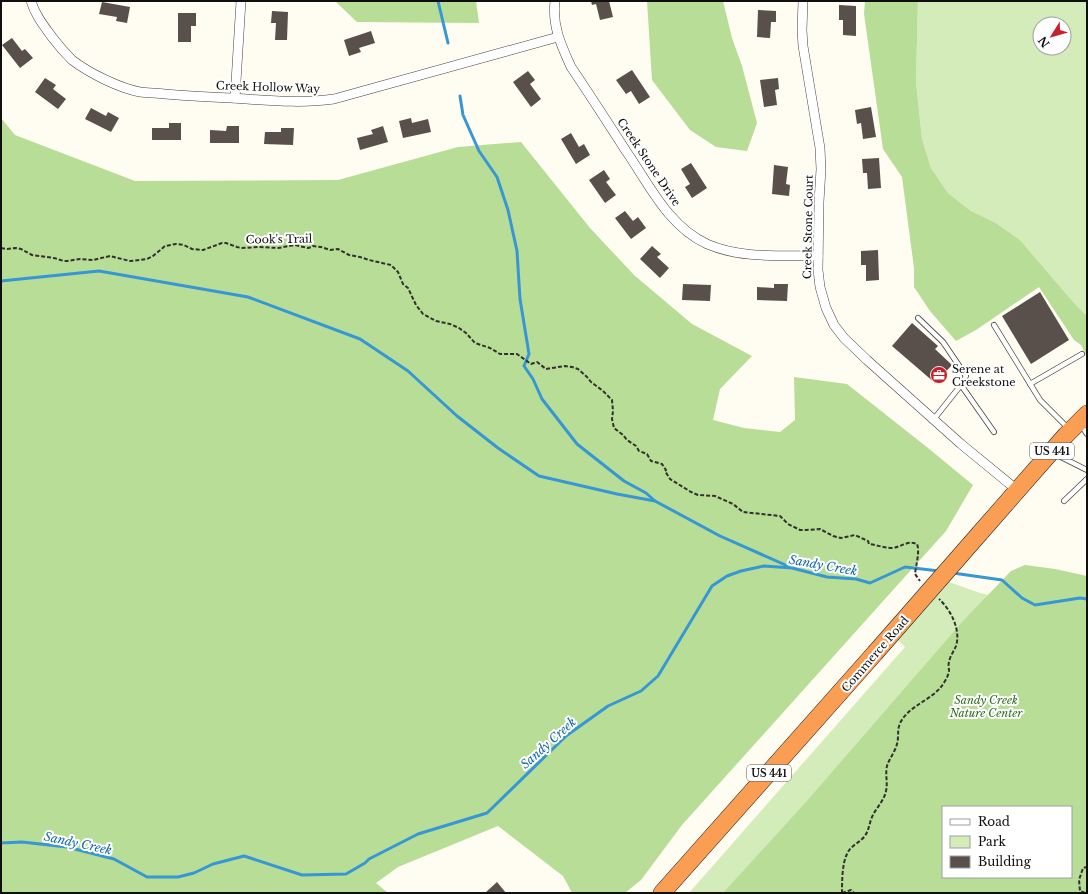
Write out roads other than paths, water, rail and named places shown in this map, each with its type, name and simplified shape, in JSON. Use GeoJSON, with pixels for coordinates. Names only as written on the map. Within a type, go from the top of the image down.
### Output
{"type":"FeatureCollection","features":[{"type":"Feature","properties":{"kind":"highway","name":"Commerce Road"},"geometry":{"type":"LineString","coordinates":[[662,893],[875,654],[1051,452],[1081,425]]}},
{"type":"Feature","properties":{"kind":"street","name":"Creek Hollow Way"},"geometry":{"type":"LineString","coordinates":[[31,1],[40,21],[72,60],[104,79],[122,87],[140,92],[311,102],[334,100],[558,37]]}},
{"type":"Feature","properties":{"kind":"street"},"geometry":{"type":"LineString","coordinates":[[235,98],[241,1]]}},
{"type":"Feature","properties":{"kind":"street","name":"Creek Stone Drive"},"geometry":{"type":"LineString","coordinates":[[555,1],[555,18],[558,37],[571,67],[664,208],[684,229],[707,243],[724,250],[761,255],[818,256]]}},
{"type":"Feature","properties":{"kind":"street","name":"Creek Stone Court"},"geometry":{"type":"LineString","coordinates":[[803,1],[803,46],[820,148],[821,169],[818,270],[820,287],[826,308],[834,325],[844,338],[867,360],[961,444],[1017,490]]}},
{"type":"Feature","properties":{"kind":"lane"},"geometry":{"type":"LineString","coordinates":[[918,318],[943,342],[966,376],[934,419]]}},
{"type":"Feature","properties":{"kind":"lane"},"geometry":{"type":"LineString","coordinates":[[994,325],[1040,400],[1081,425]]}},
{"type":"Feature","properties":{"kind":"lane"},"geometry":{"type":"LineString","coordinates":[[1030,384],[1082,354]]}},
{"type":"Feature","properties":{"kind":"lane"},"geometry":{"type":"LineString","coordinates":[[961,384],[994,432]]}},
{"type":"Feature","properties":{"kind":"lane"},"geometry":{"type":"LineString","coordinates":[[1051,452],[1087,470]]}},
{"type":"Feature","properties":{"kind":"lane"},"geometry":{"type":"LineString","coordinates":[[1064,501],[1087,478]]}},
{"type":"Feature","properties":{"kind":"waterway"},"geometry":{"type":"LineString","coordinates":[[438,1],[448,43]]}},
{"type":"Feature","properties":{"kind":"waterway"},"geometry":{"type":"LineString","coordinates":[[460,96],[463,115],[479,151],[497,177],[508,210],[517,251],[520,299],[529,354],[524,366],[533,379],[542,399],[577,444],[624,481],[646,493],[655,501],[720,536],[790,567]]}},
{"type":"Feature","properties":{"kind":"waterway"},"geometry":{"type":"LineString","coordinates":[[1,281],[99,271],[248,297],[360,339],[408,371],[457,416],[498,448],[539,476],[655,501]]}},
{"type":"Feature","properties":{"kind":"waterway","name":"Sandy Creek"},"geometry":{"type":"LineString","coordinates":[[1,843],[22,842],[67,847],[114,859],[147,877],[178,877],[194,873],[213,864],[244,856],[302,875],[346,874],[369,859],[418,834],[487,813],[566,736],[608,706],[641,691],[658,676],[712,586],[727,576],[764,566],[792,568],[827,577],[856,579],[870,583],[905,567],[939,571]]}},
{"type":"Feature","properties":{"kind":"waterway","name":"Sandy Creek"},"geometry":{"type":"LineString","coordinates":[[953,573],[1002,580],[1022,598],[1035,605],[1080,598],[1087,599]]}},
{"type":"Feature","properties":{"kind":"place","name":"Serene at Creekstone"},"geometry":{"type":"Point","coordinates":[939,375]}},
{"type":"Feature","properties":{"kind":"park label","name":"Sandy Creek Nature Center"},"geometry":{"type":"Point","coordinates":[986,706]}}]}
